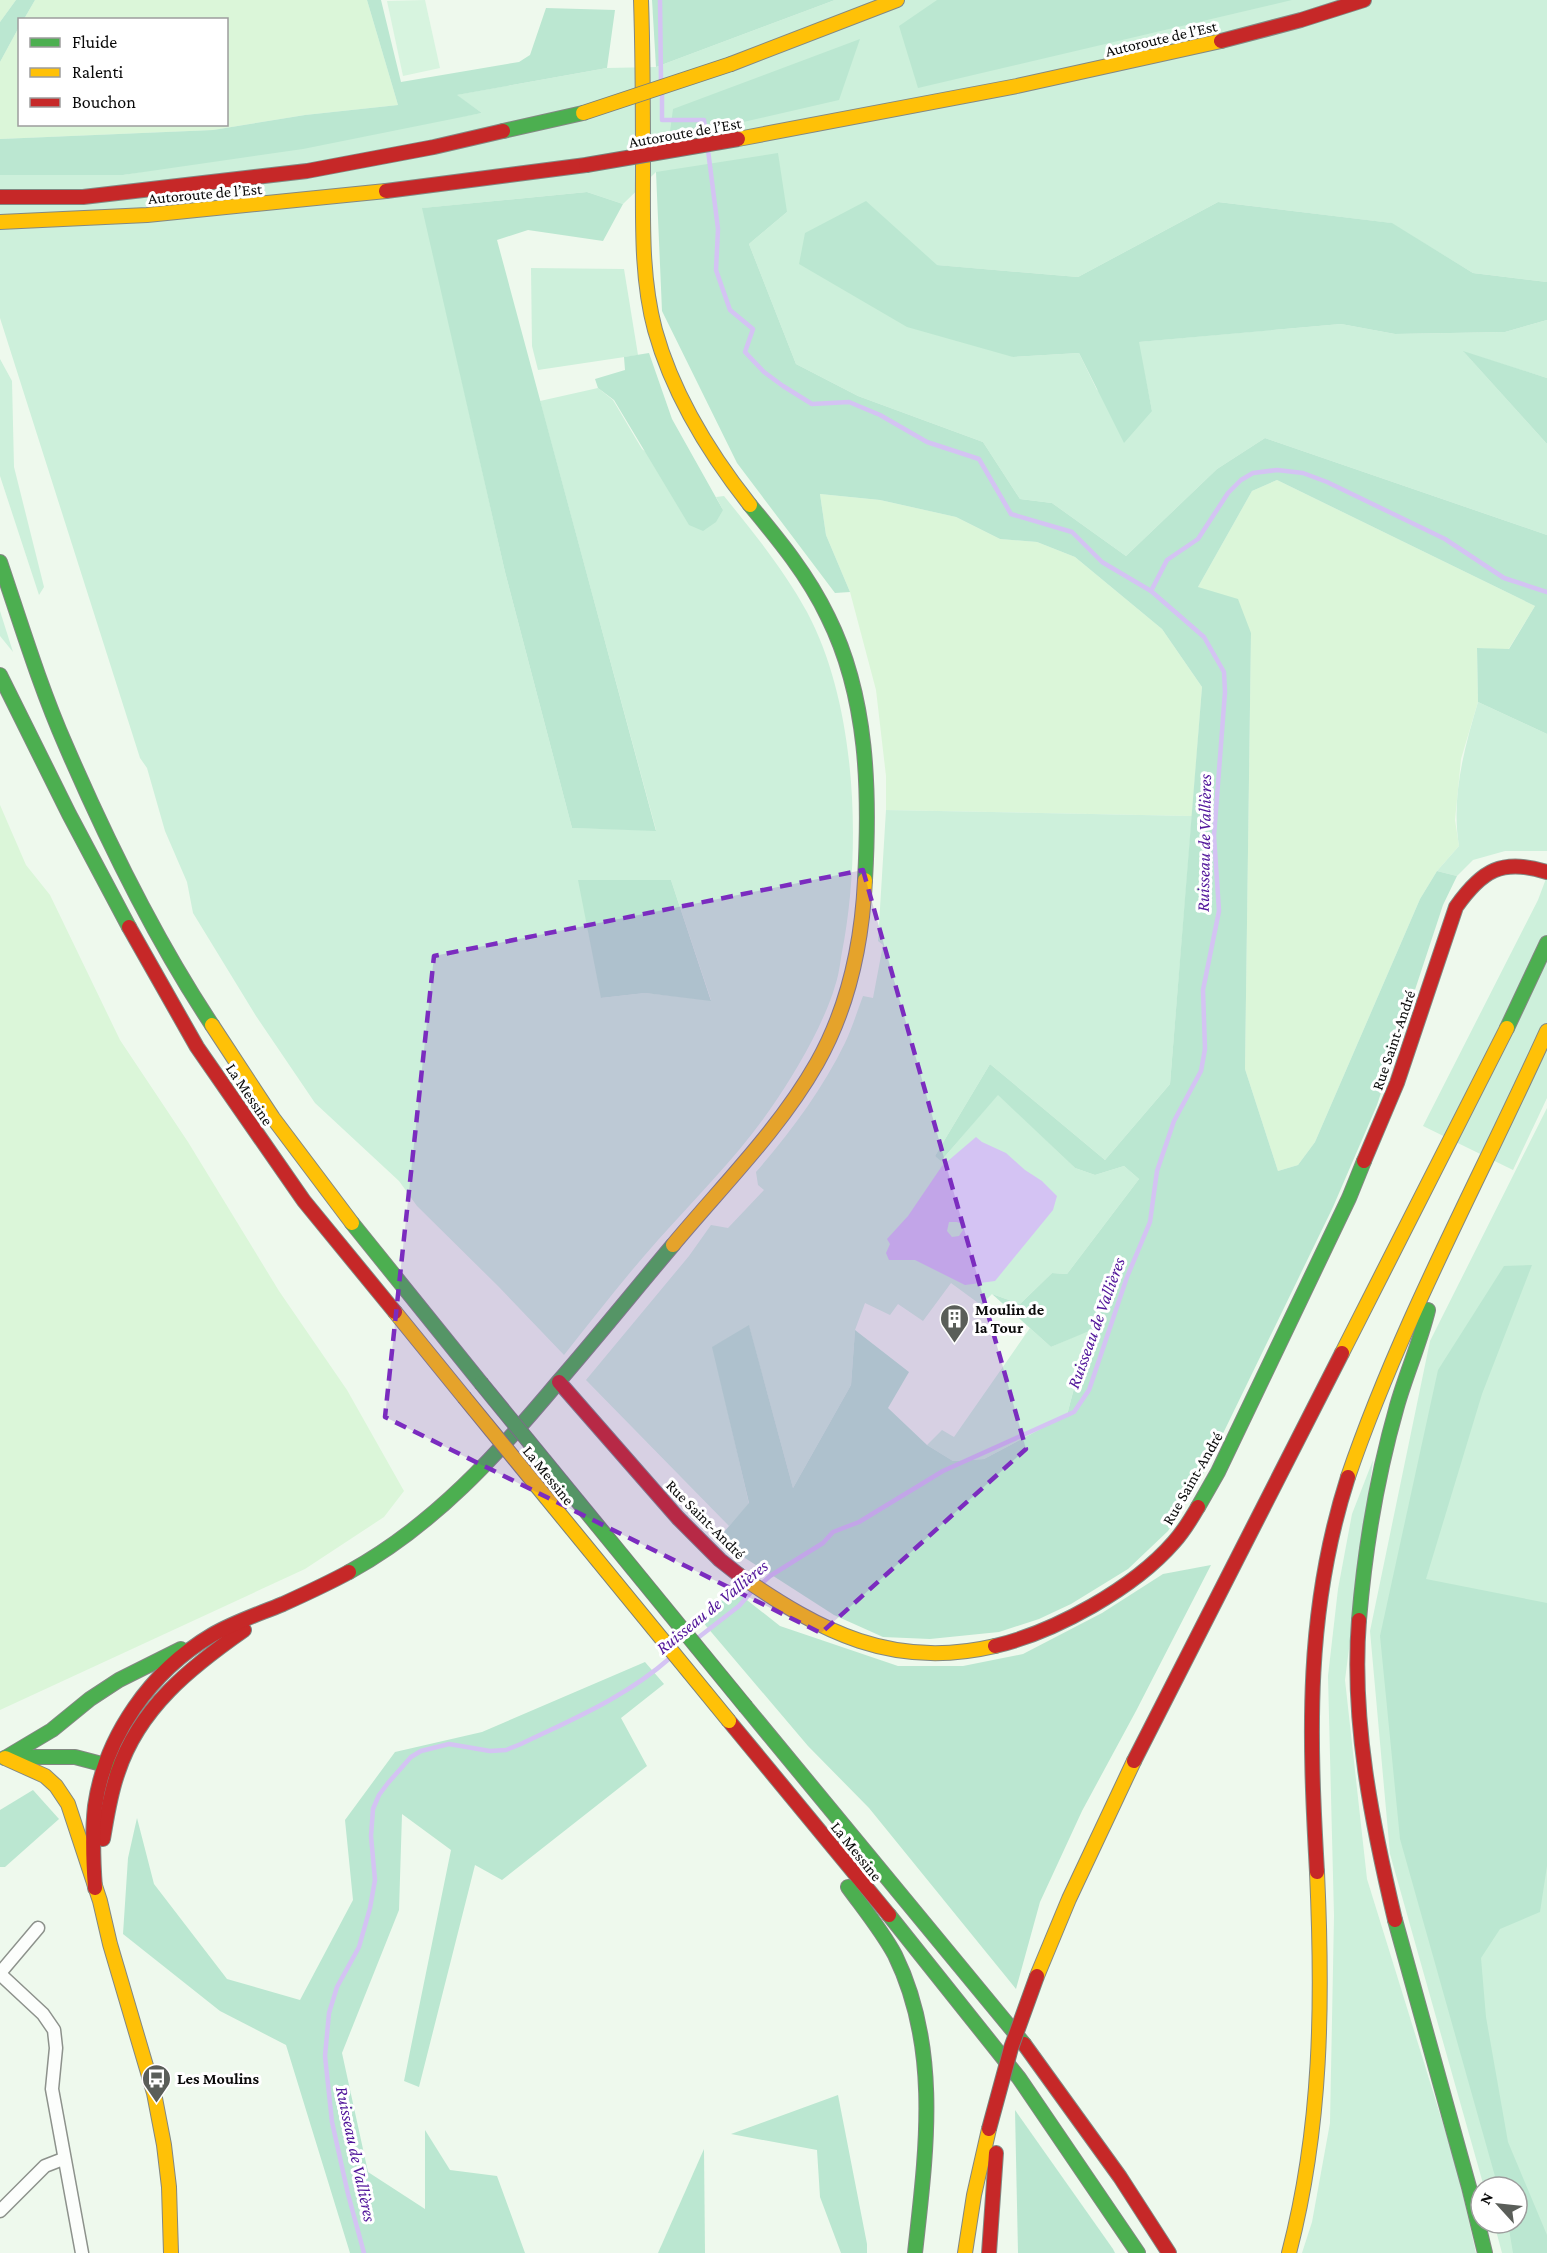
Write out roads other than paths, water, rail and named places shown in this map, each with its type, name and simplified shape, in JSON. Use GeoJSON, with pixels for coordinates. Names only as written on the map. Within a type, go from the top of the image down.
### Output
{"type":"FeatureCollection","features":[{"type":"Feature","properties":{"kind":"main road"},"geometry":{"type":"LineString","coordinates":[[2,1758],[52,1730],[90,1699],[119,1680],[341,1576],[377,1555],[424,1522],[493,1457],[559,1382],[796,1098],[828,1040],[853,970],[864,912],[867,868],[865,768],[859,719],[847,666],[834,629],[803,573],[720,464],[706,442],[669,369],[654,327],[643,253],[641,0]]}},
{"type":"Feature","properties":{"kind":"main road","name":"Autoroute de l’Est"},"geometry":{"type":"LineString","coordinates":[[0,197],[83,197],[307,171],[434,147],[583,113],[731,64],[897,0]]}},
{"type":"Feature","properties":{"kind":"main road","name":"Autoroute de l’Est"},"geometry":{"type":"LineString","coordinates":[[0,222],[83,220],[312,201],[586,165],[977,95],[1205,46],[1317,16],[1364,0]]}},
{"type":"Feature","properties":{"kind":"main road","name":"La Messine"},"geometry":{"type":"LineString","coordinates":[[0,562],[41,682],[66,746],[122,864],[159,937],[191,993],[273,1118],[323,1186],[481,1383],[867,1857],[1033,2055],[1114,2168],[1168,2251]]}},
{"type":"Feature","properties":{"kind":"main road","name":"La Messine"},"geometry":{"type":"LineString","coordinates":[[0,675],[74,825],[197,1047],[304,1201],[942,1980],[1019,2078],[1138,2253]]}},
{"type":"Feature","properties":{"kind":"main road","name":"Rue Saint-André"},"geometry":{"type":"LineString","coordinates":[[559,1382],[577,1399],[660,1498],[699,1539],[735,1571],[775,1598],[836,1633],[898,1651],[932,1653],[963,1651],[1021,1640],[1072,1616],[1135,1575],[1174,1543],[1196,1512],[1218,1472],[1349,1198],[1397,1083],[1456,907],[1468,888],[1480,877],[1505,865],[1517,863],[1547,872]]}},
{"type":"Feature","properties":{"kind":"main road"},"geometry":{"type":"LineString","coordinates":[[964,2253],[974,2195],[993,2134],[1011,2048],[1069,1899],[1141,1746],[1489,1066],[1547,943]]}},
{"type":"Feature","properties":{"kind":"main road"},"geometry":{"type":"LineString","coordinates":[[1289,2253],[1307,2176],[1320,2064],[1320,1942],[1312,1761],[1312,1679],[1316,1623],[1324,1567],[1358,1449],[1398,1349],[1547,1031]]}},
{"type":"Feature","properties":{"kind":"main road"},"geometry":{"type":"LineString","coordinates":[[1433,1273],[1425,1322],[1395,1414],[1372,1517],[1358,1639],[1359,1701],[1371,1817],[1382,1870],[1401,1947],[1474,2205],[1485,2253]]}},
{"type":"Feature","properties":{"kind":"main road"},"geometry":{"type":"LineString","coordinates":[[171,2253],[169,2187],[154,2093],[110,1944],[92,1861],[96,1790],[111,1766],[125,1750],[148,1712],[175,1682],[218,1648],[288,1601]]}},
{"type":"Feature","properties":{"kind":"main road"},"geometry":{"type":"LineString","coordinates":[[111,1766],[125,1722],[150,1688],[188,1652],[209,1637]]}},
{"type":"Feature","properties":{"kind":"main road"},"geometry":{"type":"LineString","coordinates":[[2,1758],[62,1754],[83,1757],[111,1766]]}},
{"type":"Feature","properties":{"kind":"main road"},"geometry":{"type":"LineString","coordinates":[[2,1758],[45,1776],[56,1786],[68,1804],[98,1894]]}},
{"type":"Feature","properties":{"kind":"main road"},"geometry":{"type":"LineString","coordinates":[[790,1794],[838,1872],[895,1957],[922,2027],[926,2053],[928,2102],[915,2253]]}},
{"type":"Feature","properties":{"kind":"main road"},"geometry":{"type":"LineString","coordinates":[[989,2253],[994,2167],[993,2134]]}},
{"type":"Feature","properties":{"kind":"street"},"geometry":{"type":"LineString","coordinates":[[38,1928],[0,1973],[43,2013],[54,2030],[56,2048],[52,2089],[81,2253]]}},
{"type":"Feature","properties":{"kind":"street"},"geometry":{"type":"LineString","coordinates":[[0,2211],[45,2166],[63,2159]]}},
{"type":"Feature","properties":{"kind":"waterway"},"geometry":{"type":"LineString","coordinates":[[660,0],[661,81]]}},
{"type":"Feature","properties":{"kind":"waterway"},"geometry":{"type":"LineString","coordinates":[[662,93],[662,120],[704,120],[706,138]]}},
{"type":"Feature","properties":{"kind":"waterway"},"geometry":{"type":"LineString","coordinates":[[708,150],[718,229],[716,270],[730,310],[753,329],[745,352],[764,372],[812,404],[849,402],[880,415],[927,442],[979,459],[1011,514],[1072,532],[1102,562],[1151,591]]}},
{"type":"Feature","properties":{"kind":"waterway","name":"Ruisseau de Vallières"},"geometry":{"type":"LineString","coordinates":[[760,1585],[770,1576],[823,1543],[833,1532],[859,1522],[943,1471],[1074,1412],[1089,1390],[1127,1277],[1150,1222],[1157,1171],[1174,1121],[1201,1071],[1205,1049],[1203,990],[1219,911],[1214,836],[1225,692],[1224,672],[1204,637],[1151,591],[1167,560],[1198,539],[1228,493],[1241,480],[1253,473],[1277,470],[1303,473],[1327,482],[1445,539],[1504,578],[1547,592]]}},
{"type":"Feature","properties":{"kind":"waterway","name":"Ruisseau de Vallières"},"geometry":{"type":"LineString","coordinates":[[699,1637],[739,1606],[753,1590]]}},
{"type":"Feature","properties":{"kind":"waterway","name":"Ruisseau de Vallières"},"geometry":{"type":"LineString","coordinates":[[364,2253],[332,2122],[325,2056],[329,2013],[337,1987],[359,1947],[370,1908],[375,1880],[371,1836],[373,1809],[379,1795],[411,1757],[421,1751],[449,1744],[490,1751],[506,1750],[617,1696],[670,1658]]}},
{"type":"Feature","properties":{"kind":"place","name":"Moulin de la Tour"},"geometry":{"type":"Point","coordinates":[954,1344]}},
{"type":"Feature","properties":{"kind":"place","name":"Les Moulins"},"geometry":{"type":"Point","coordinates":[156,2104]}}]}
